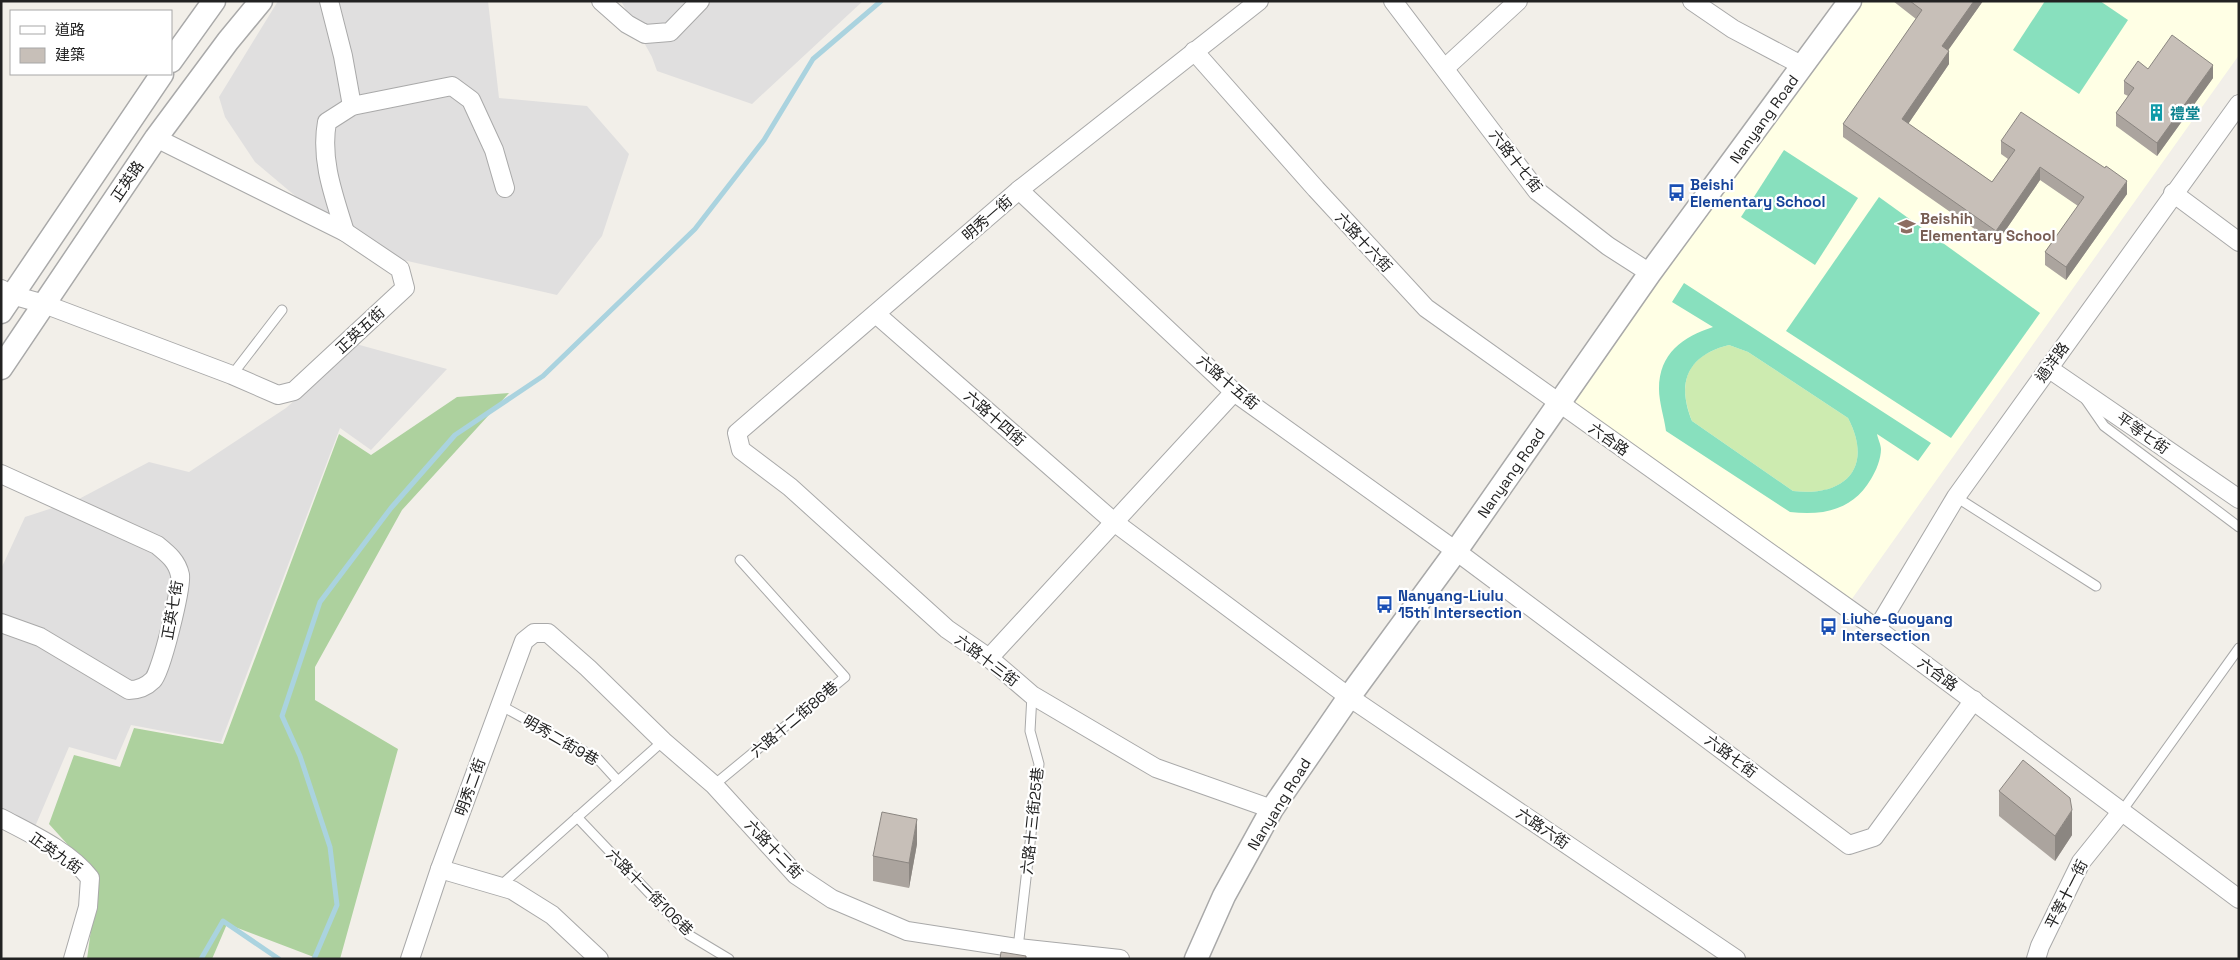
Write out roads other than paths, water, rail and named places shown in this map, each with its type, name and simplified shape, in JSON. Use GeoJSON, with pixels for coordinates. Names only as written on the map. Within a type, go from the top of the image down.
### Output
{"type":"FeatureCollection","features":[{"type":"Feature","properties":{"kind":"street"},"geometry":{"type":"LineString","coordinates":[[172,60],[214,1]]}},
{"type":"Feature","properties":{"kind":"street","name":"正英路"},"geometry":{"type":"LineString","coordinates":[[1,368],[156,138],[228,41],[262,1]]}},
{"type":"Feature","properties":{"kind":"street"},"geometry":{"type":"LineString","coordinates":[[329,1],[343,56],[352,106]]}},
{"type":"Feature","properties":{"kind":"street"},"geometry":{"type":"LineString","coordinates":[[600,1],[627,24],[645,34],[670,32],[700,1]]}},
{"type":"Feature","properties":{"kind":"street","name":"明秀一街"},"geometry":{"type":"LineString","coordinates":[[741,450],[737,433],[1019,190],[1259,1]]}},
{"type":"Feature","properties":{"kind":"street","name":"六路十七街"},"geometry":{"type":"LineString","coordinates":[[1393,1],[1537,191],[1608,246],[1650,273]]}},
{"type":"Feature","properties":{"kind":"street"},"geometry":{"type":"LineString","coordinates":[[1444,68],[1518,1]]}},
{"type":"Feature","properties":{"kind":"street"},"geometry":{"type":"LineString","coordinates":[[1692,1],[1734,29],[1803,66]]}},
{"type":"Feature","properties":{"kind":"street","name":"Nanyang Road"},"geometry":{"type":"LineString","coordinates":[[1196,959],[1224,896],[1272,809],[1349,697],[1456,551],[1560,404],[1650,273],[1850,1]]}},
{"type":"Feature","properties":{"kind":"street","name":"六路十六街"},"geometry":{"type":"LineString","coordinates":[[1194,51],[1316,189],[1426,308],[1560,404]]}},
{"type":"Feature","properties":{"kind":"street","name":"正英路"},"geometry":{"type":"LineString","coordinates":[[5,299],[161,75]]}},
{"type":"Feature","properties":{"kind":"street"},"geometry":{"type":"LineString","coordinates":[[345,232],[328,176],[324,139],[326,122],[352,106],[452,86],[471,100],[494,150],[505,188]]}},
{"type":"Feature","properties":{"kind":"street","name":"過洋路"},"geometry":{"type":"LineString","coordinates":[[1877,629],[1956,497],[2173,193],[2239,104]]}},
{"type":"Feature","properties":{"kind":"street","name":"正英五街"},"geometry":{"type":"LineString","coordinates":[[5,299],[44,304],[232,375],[278,395],[294,391],[405,288],[400,269],[345,232],[156,138]]}},
{"type":"Feature","properties":{"kind":"street","name":"六路十五街"},"geometry":{"type":"LineString","coordinates":[[1019,190],[1234,392],[1456,551]]}},
{"type":"Feature","properties":{"kind":"street"},"geometry":{"type":"LineString","coordinates":[[2173,193],[2239,242]]}},
{"type":"Feature","properties":{"kind":"street","name":"六路十四街"},"geometry":{"type":"LineString","coordinates":[[876,314],[1114,522],[1349,697]]}},
{"type":"Feature","properties":{"kind":"street","name":"平等七街"},"geometry":{"type":"LineString","coordinates":[[2048,368],[2239,499]]}},
{"type":"Feature","properties":{"kind":"street"},"geometry":{"type":"LineString","coordinates":[[989,658],[1234,392]]}},
{"type":"Feature","properties":{"kind":"street","name":"六合路"},"geometry":{"type":"LineString","coordinates":[[1560,404],[1877,629],[2239,898]]}},
{"type":"Feature","properties":{"kind":"street","name":"六路十三街"},"geometry":{"type":"LineString","coordinates":[[741,450],[790,487],[947,630],[989,658],[1032,695],[1156,768],[1272,809]]}},
{"type":"Feature","properties":{"kind":"street","name":"正英七街"},"geometry":{"type":"LineString","coordinates":[[1,474],[157,546],[174,558],[180,576],[168,640],[155,679],[138,690],[129,690],[40,637],[1,623]]}},
{"type":"Feature","properties":{"kind":"street","name":"六路七街"},"geometry":{"type":"LineString","coordinates":[[1456,551],[1849,844],[1874,837],[1974,700]]}},
{"type":"Feature","properties":{"kind":"street","name":"明秀二街"},"geometry":{"type":"LineString","coordinates":[[410,959],[440,869],[524,641],[534,633],[548,633]]}},
{"type":"Feature","properties":{"kind":"street","name":"六路十二街"},"geometry":{"type":"LineString","coordinates":[[548,633],[588,668],[663,741],[714,785],[796,875],[832,899],[907,931],[1018,948],[1120,959]]}},
{"type":"Feature","properties":{"kind":"street","name":"六路六街"},"geometry":{"type":"LineString","coordinates":[[1349,697],[1736,959]]}},
{"type":"Feature","properties":{"kind":"street","name":"平等十一街"},"geometry":{"type":"LineString","coordinates":[[2036,959],[2040,946],[2081,862],[2122,811]]}},
{"type":"Feature","properties":{"kind":"street","name":"正英九街"},"geometry":{"type":"LineString","coordinates":[[1,818],[37,837],[81,867],[90,878],[88,907],[73,959]]}},
{"type":"Feature","properties":{"kind":"street"},"geometry":{"type":"LineString","coordinates":[[440,869],[512,890],[552,915],[599,959]]}},
{"type":"Feature","properties":{"kind":"lane"},"geometry":{"type":"LineString","coordinates":[[232,375],[282,310]]}},
{"type":"Feature","properties":{"kind":"lane"},"geometry":{"type":"LineString","coordinates":[[2079,389],[2104,426],[2239,527]]}},
{"type":"Feature","properties":{"kind":"lane"},"geometry":{"type":"LineString","coordinates":[[1956,497],[2096,586]]}},
{"type":"Feature","properties":{"kind":"lane","name":"六路十二街86巷"},"geometry":{"type":"LineString","coordinates":[[714,785],[845,677],[740,560]]}},
{"type":"Feature","properties":{"kind":"lane"},"geometry":{"type":"LineString","coordinates":[[2122,811],[2239,648]]}},
{"type":"Feature","properties":{"kind":"lane","name":"六路十三街25巷"},"geometry":{"type":"LineString","coordinates":[[1018,948],[1039,764],[1030,731],[1032,695]]}},
{"type":"Feature","properties":{"kind":"lane","name":"明秀二街9巷"},"geometry":{"type":"LineString","coordinates":[[500,705],[598,759],[618,781]]}},
{"type":"Feature","properties":{"kind":"lane"},"geometry":{"type":"LineString","coordinates":[[500,887],[663,741]]}},
{"type":"Feature","properties":{"kind":"lane","name":"六路十一街106巷"},"geometry":{"type":"LineString","coordinates":[[577,818],[689,935],[729,959]]}},
{"type":"Feature","properties":{"kind":"waterway"},"geometry":{"type":"LineString","coordinates":[[314,959],[337,905],[330,847],[300,756],[282,716],[320,602],[391,508],[455,435],[543,376],[695,229],[764,140],[813,59],[881,1]]}},
{"type":"Feature","properties":{"kind":"waterway"},"geometry":{"type":"LineString","coordinates":[[201,959],[223,921],[279,959]]}},
{"type":"Feature","properties":{"kind":"place","name":"禮堂"},"geometry":{"type":"Point","coordinates":[2156,113]}},
{"type":"Feature","properties":{"kind":"place","name":"Beishi Elementary School"},"geometry":{"type":"Point","coordinates":[1676,193]}},
{"type":"Feature","properties":{"kind":"place","name":"Beishih Elementary School"},"geometry":{"type":"Point","coordinates":[1906,227]}},
{"type":"Feature","properties":{"kind":"place","name":"Nanyang-Liulu 15th Intersection"},"geometry":{"type":"Point","coordinates":[1384,604]}},
{"type":"Feature","properties":{"kind":"place","name":"Liuhe-Guoyang Intersection"},"geometry":{"type":"Point","coordinates":[1828,627]}}]}
